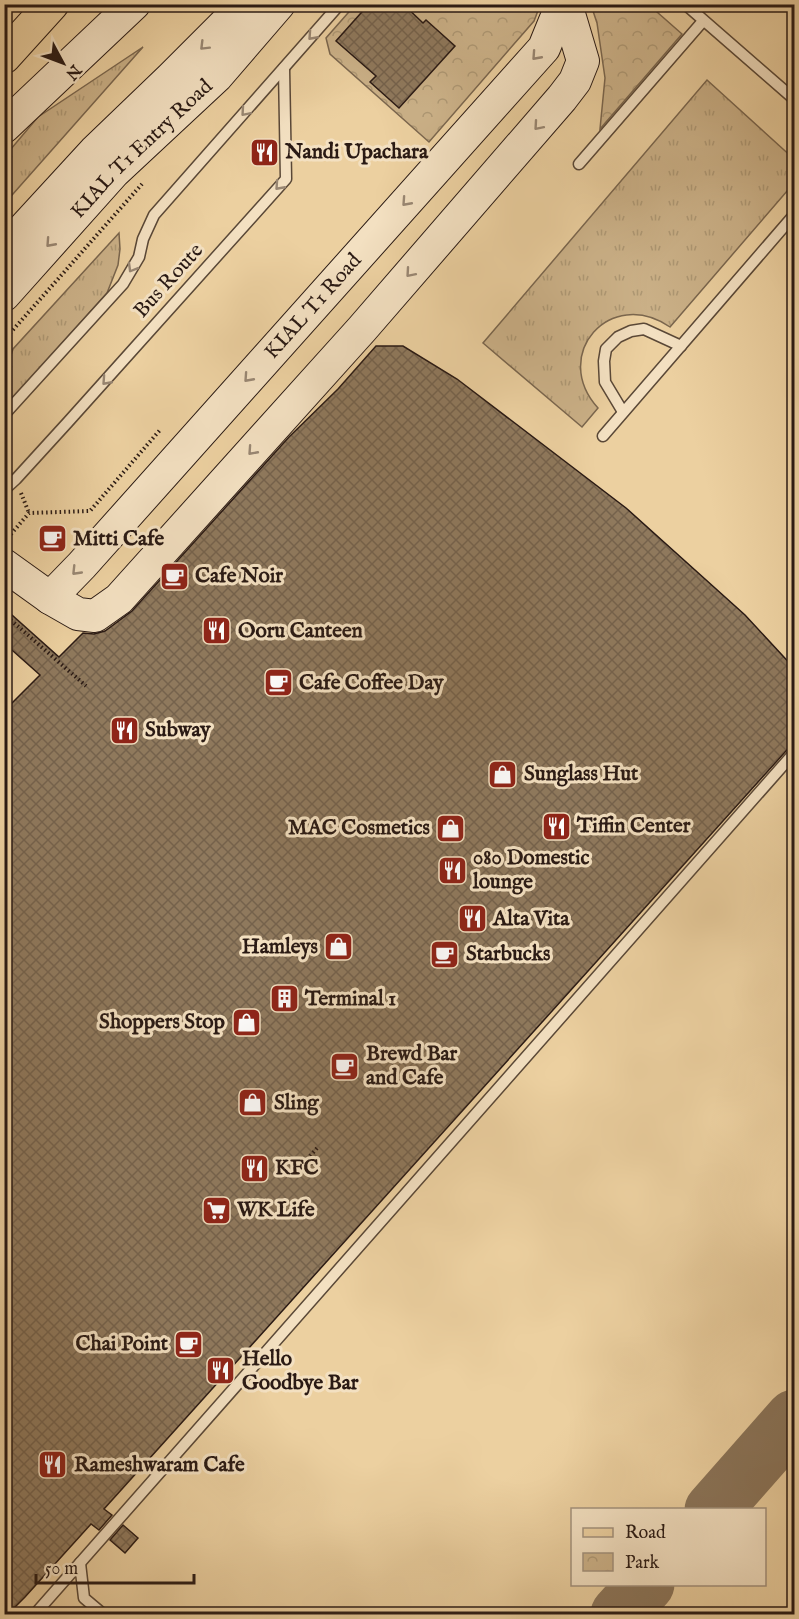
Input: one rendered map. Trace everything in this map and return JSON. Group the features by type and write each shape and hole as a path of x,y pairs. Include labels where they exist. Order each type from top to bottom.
{"main road":[{"path":"4,57 52,4"},
{"path":"4,127 134,4"},
{"name":"KIAL T1 Entry Road","path":"4,250 95,151 245,4"},
{"name":"KIAL T1 Entry Road","path":"4,295 114,172 217,76 279,4"},
{"path":"4,565 50,598 78,614 94,616 119,599 362,329 575,81 583,62 564,4"},
{"name":"KIAL T1 Road","path":"50,598 544,48 564,4"}],"lane":[{"name":"Bus Route","path":"4,415 123,284 139,257 143,239 154,215 340,4"},
{"path":"685,4 795,99"},
{"path":"579,164 703,21"},
{"name":"Bus Route","path":"4,490 286,179 284,68"},
{"path":"603,436 795,215"},
{"path":"623,412 605,382 606,349 618,338 631,331 644,329 681,346"},
{"path":"35,1614 795,753"},
{"path":"80,1563 84,1598 103,1614"}],"path":[{"path":"4,542 28,513 90,511 160,430"},
{"path":"4,614 86,686"},
{"path":"301,1167 318,1147"}],"green space":[{"path":"537,4 539,8 534,21 429,142 330,54 326,38 355,5"},
{"path":"591,5 649,5 682,34 600,129 605,78 597,23"},
{"path":"143,47 5,203 5,156 38,117"},
{"path":"707,80 794,159 794,183 670,327 648,317 627,315 608,321 594,332 584,348 581,367 585,388 598,408 582,427 483,343"},
{"path":"119,233 118,265 107,293 5,407 5,374 13,349"}],"building":[{"path":"369,4 403,4 423,23 426,20 455,46 399,108 370,82 376,76 336,41"},
{"name":"Terminal 1","path":"376,346 403,346 457,379 626,508 745,615 795,669 795,741 104,1509 112,1515 99,1530 91,1524 25,1597 8,1614 4,1614 4,711 40,675 4,643 4,608 59,657 83,633 94,634 105,631 132,611 289,437 338,389"},
{"path":"123,1525 138,1538 125,1553 110,1540"}],"taxiway":[{"path":"715,1508 794,1418"},
{"path":"619,1614 644,1586"}],"place":[{"name":"Nandi Upachara","path":"264,152"},
{"name":"Mitti Cafe","path":"52,539"},
{"name":"Cafe Noir","path":"174,576"},
{"name":"Ooru Canteen","path":"217,631"},
{"name":"Cafe Coffee Day","path":"278,683"},
{"name":"Subway","path":"124,730"},
{"name":"Sunglass Hut","path":"503,774"},
{"name":"Tiffin Center","path":"556,826"},
{"name":"MAC Cosmetics","path":"451,828"},
{"name":"080 Domestic lounge","path":"452,870"},
{"name":"Alta Vita","path":"472,919"},
{"name":"Hamleys","path":"339,947"},
{"name":"Starbucks","path":"445,954"},
{"name":"Terminal 1","path":"284,999"},
{"name":"Shoppers Stop","path":"246,1022"},
{"name":"Brewd Bar and Cafe","path":"345,1066"},
{"name":"Sling","path":"253,1103"},
{"name":"KFC","path":"254,1168"},
{"name":"WK Life","path":"216,1210"},
{"name":"Chai Point","path":"189,1344"},
{"name":"Hello Goodbye Bar","path":"221,1371"},
{"name":"Rameshwaram Cafe","path":"53,1465"}]}
